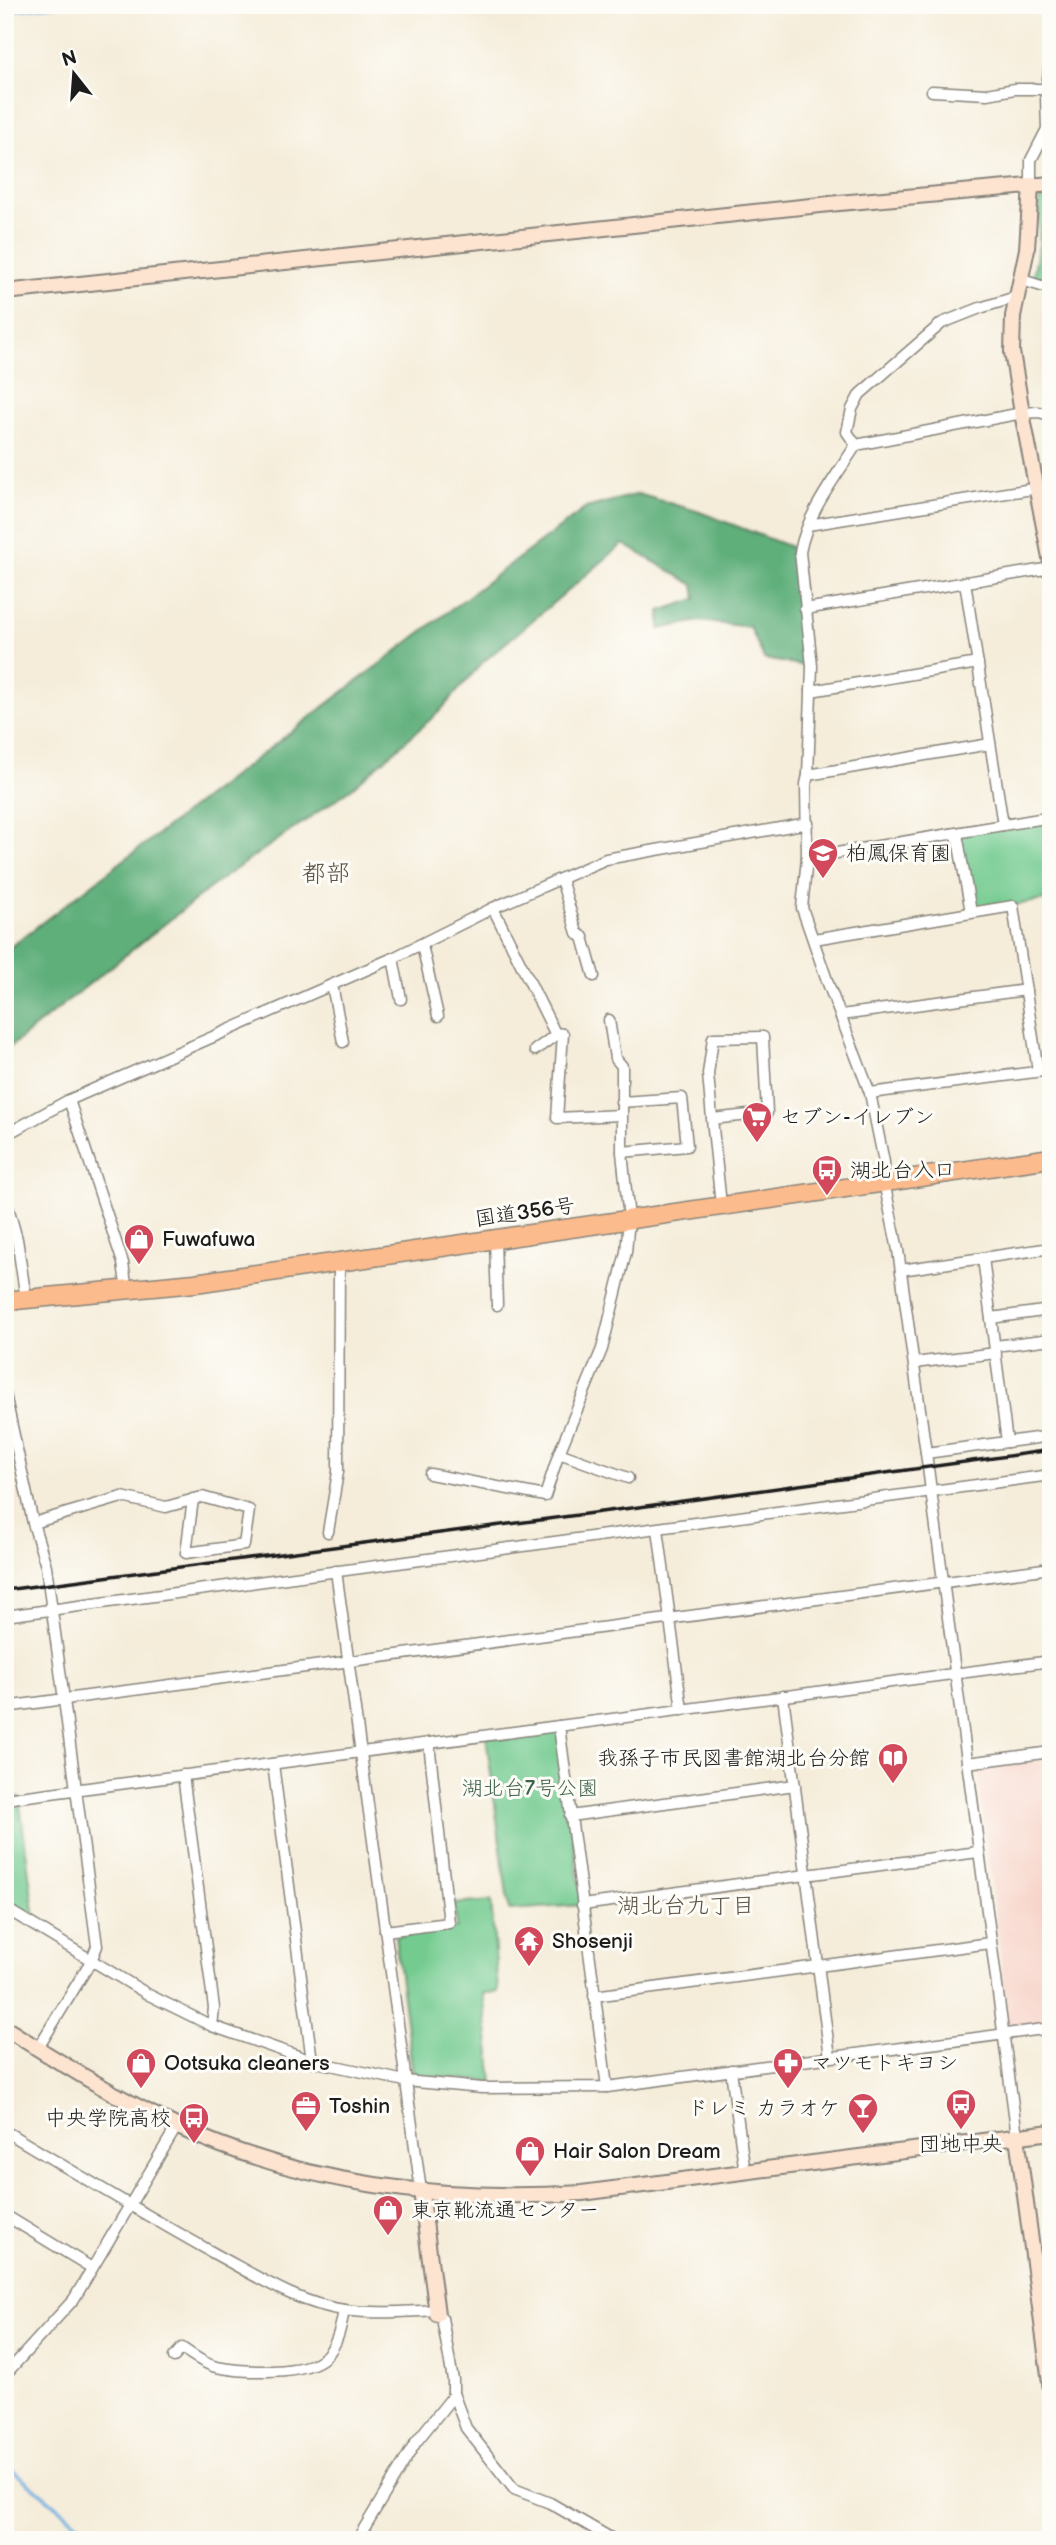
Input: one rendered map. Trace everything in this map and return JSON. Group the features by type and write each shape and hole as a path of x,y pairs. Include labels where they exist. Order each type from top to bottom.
{"highway":[{"name":"国道356号","path":"5,1301 127,1291 340,1262 1051,1158"}],"street":[{"path":"805,609 1051,565 1012,352 1013,316 1027,249 1031,160 1046,129 1051,54"},
{"path":"932,91 987,94 1015,89 1049,90"},
{"path":"5,292 839,203 1051,184"},
{"path":"1022,280 1051,289"},
{"path":"856,445 847,432 852,409 860,394 889,366 942,323 1016,297"},
{"path":"1051,415 1022,413 856,445 815,506 803,536 800,552 812,666 806,784 807,858 802,908 870,1093 884,1161 884,1182 901,1270 914,1363 1051,2390"},
{"path":"808,525 1038,488"},
{"path":"965,582 1003,825"},
{"path":"811,691 978,663"},
{"path":"808,775 990,744"},
{"path":"807,858 1051,817"},
{"path":"5,1135 69,1100 422,945 493,908 606,859 808,823"},
{"path":"957,834 971,912"},
{"path":"561,879 594,975"},
{"path":"814,939 1013,906 1038,1071"},
{"path":"493,908 555,1033"},
{"path":"422,945 438,1016"},
{"path":"393,958 401,999"},
{"path":"332,985 344,1042"},
{"path":"841,1015 1026,990"},
{"path":"430,1474 545,1496 559,1453 602,1349 626,1252 629,1219 622,1152 622,1066 615,1058 609,1020"},
{"path":"535,1049 555,1033 563,1034 557,1118 621,1115"},
{"path":"712,1119 767,1113 763,1037 713,1038 708,1074 712,1119 721,1205"},
{"path":"870,1093 1051,1070"},
{"path":"621,1102 682,1098 687,1146 622,1152"},
{"path":"69,1100 123,1263 127,1291"},
{"path":"5,1196 17,1239 26,1299"},
{"path":"495,1239 497,1305"},
{"path":"901,1270 1051,1248"},
{"path":"983,1258 1007,1442"},
{"path":"328,1532 338,1472 340,1262"},
{"path":"991,1318 1043,1311"},
{"path":"914,1363 1051,1339"},
{"path":"5,1394 33,1522 43,1549 97,1946 91,1961 38,2048"},
{"path":"926,1453 1051,1436"},
{"path":"559,1453 628,1478"},
{"path":"5,1616 1051,1475"},
{"path":"33,1522 122,1497 166,1507 193,1499 202,1497 249,1510 244,1545 186,1553 193,1499"},
{"path":"658,1529 682,1710"},
{"path":"5,1707 1051,1568"},
{"path":"336,1571 436,2312 442,2318 453,2393 466,2428 514,2488 550,2503 614,2540"},
{"path":"5,1799 1051,1661"},
{"path":"783,1696 830,2057"},
{"path":"559,1726 607,2087"},
{"path":"385,1931 449,1923 429,1743"},
{"path":"967,1763 1051,1752"},
{"path":"274,1764 312,2061"},
{"path":"183,1775 214,2008 212,2026"},
{"path":"570,1816 795,1785"},
{"path":"582,1905 978,1852"},
{"path":"5,1908 149,1995 212,2026 312,2061 405,2081 482,2088 607,2087 1051,2028"},
{"path":"594,1996 990,1943"},
{"path":"5,2028 107,2090 221,2145 272,2161 362,2183 421,2191 485,2196 555,2195 745,2173 1051,2132"},
{"path":"731,2070 745,2173"},
{"path":"5,2375 74,2299 177,2126"},
{"path":"5,2131 129,2206 259,2278 316,2304 344,2310 436,2312"},
{"path":"5,2215 92,2268"},
{"path":"174,2357 183,2348 194,2357 214,2366 292,2371 309,2366 326,2356 335,2342 344,2310"},
{"path":"357,2540 416,2442 453,2393"}],"shaded area":[{"path":"1051,1759 1051,2023 1009,2028 977,1768"}],"green space":[{"path":"1051,198 1051,282 1033,276 1039,246 1039,199"},
{"path":"638,494 697,511 791,547 798,570 806,666 764,659 750,627 699,621 660,629 660,611 696,599 694,585 623,544 483,662 440,711 351,789 220,880 5,1051 5,951 586,508"},
{"path":"1051,817 1051,899 971,912 957,834"},
{"name":"湖北台7号公園","path":"559,1726 582,1905 509,1910 486,1736"},
{"path":"19,1797 36,1927 5,1908 5,1799"},
{"path":"491,1901 498,1992 483,1993 493,2082 413,2075 395,1936 457,1928 454,1904"}],"waterway":[{"path":"5,11 55,5"},
{"path":"5,2464 98,2540"}],"railway":[{"path":"5,1590 1051,1450"}],"place":[{"name":"柏鳳保育園","path":"823,880"},
{"name":"セブン-イレブン","path":"757,1144"},
{"name":"湖北台入口","path":"827,1197"},
{"name":"Fuwafuwa","path":"139,1266"},
{"name":"我孫子市民図書館湖北台分館","path":"893,1785"},
{"name":"Shosenji","path":"529,1968"},
{"name":"Ootsuka cleaners","path":"141,2090"},
{"name":"マツモトキヨシ","path":"788,2090"},
{"name":"団地中央","path":"961,2131"},
{"name":"Toshin","path":"306,2133"},
{"name":"ドレミ カラオケ","path":"863,2135"},
{"name":"中央学院高校","path":"194,2145"},
{"name":"Hair Salon Dream","path":"530,2178"},
{"name":"東京靴流通センター","path":"388,2237"}],"district":[{"name":"都部","path":"326,873"},
{"name":"湖北台九丁目","path":"686,1905"}]}
